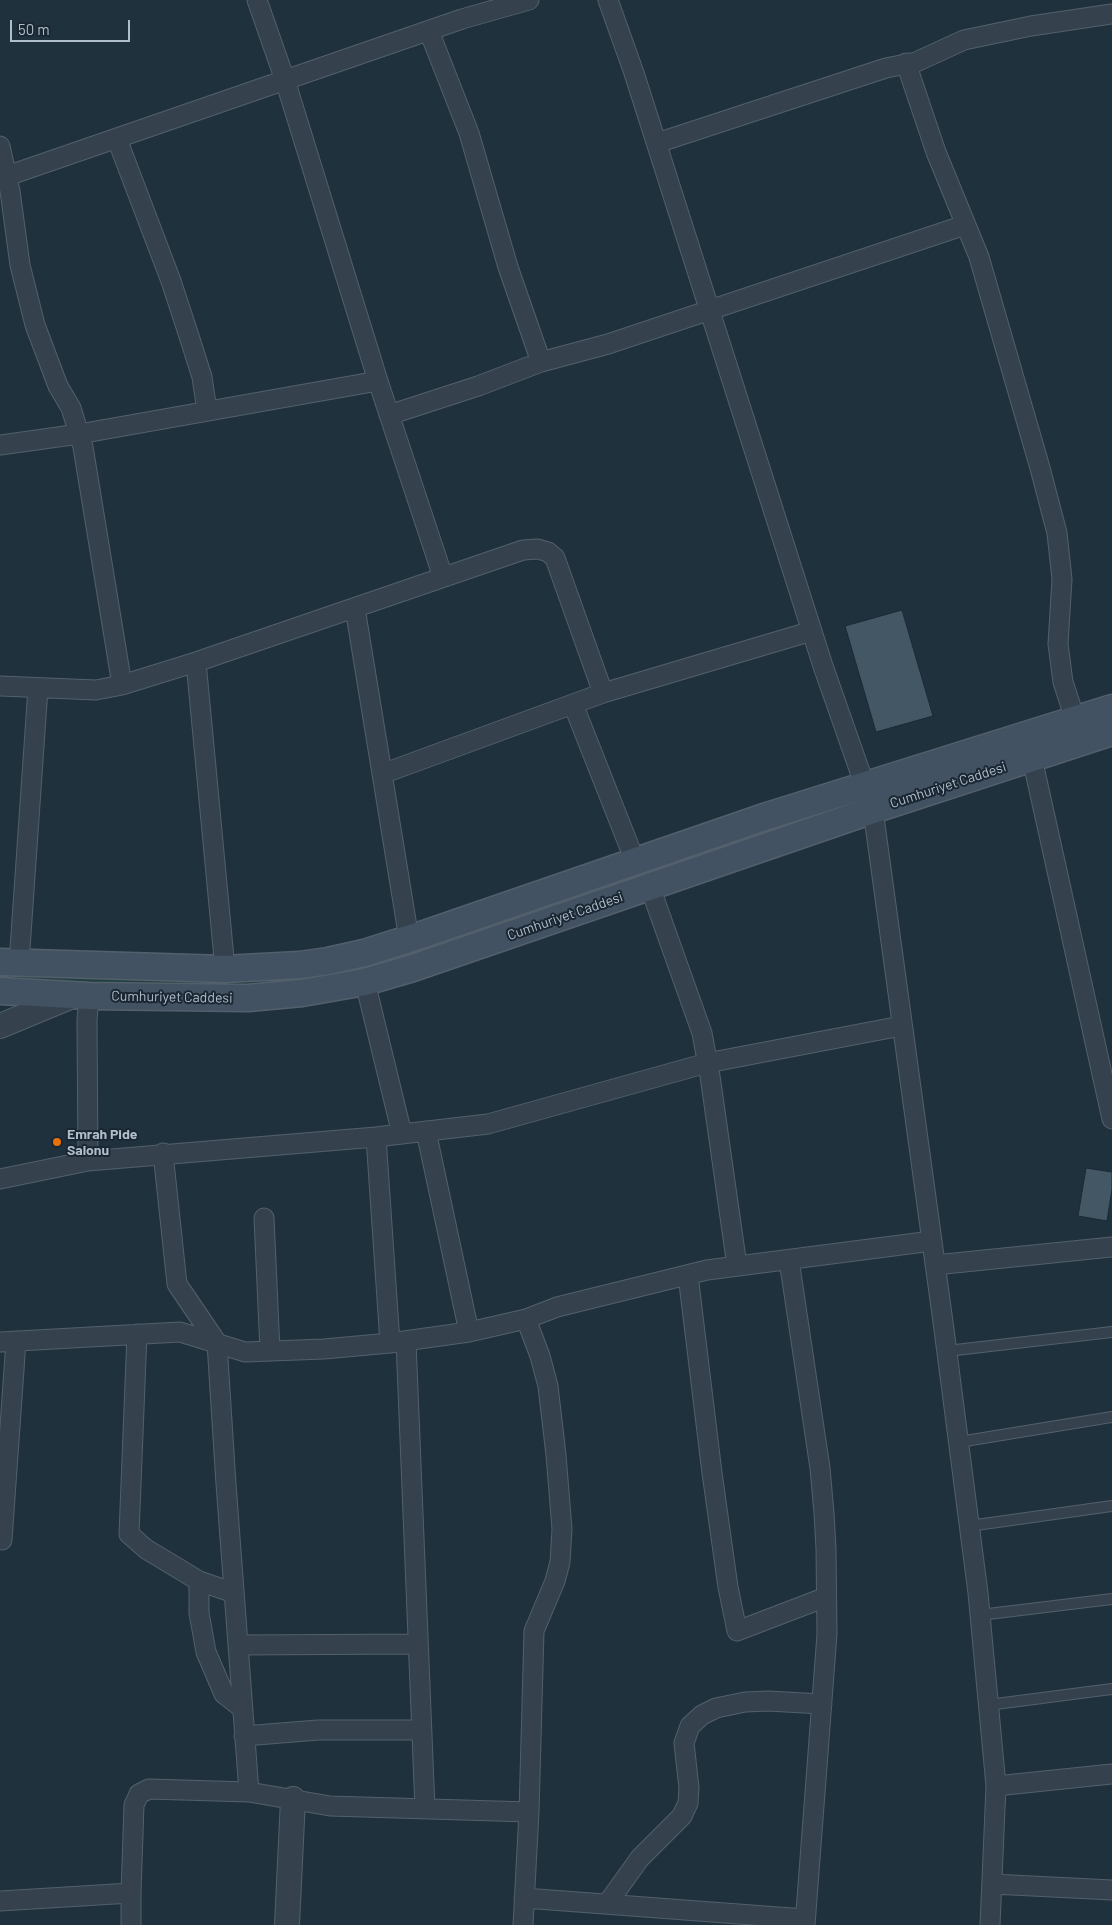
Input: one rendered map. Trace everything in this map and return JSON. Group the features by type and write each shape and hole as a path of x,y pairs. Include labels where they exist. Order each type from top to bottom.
{"main road":[{"name":"Cumhuriyet Caddesi","path":"0,991 82,996 248,998 302,993 365,982 413,968 650,887 869,798 1076,719 1112,708"},
{"name":"Cumhuriyet Caddesi","path":"9,963 225,970 300,965 328,961 409,939 767,816 869,798 1032,758 1112,732"}],"street":[{"path":"257,0 285,80 378,381 443,577"},
{"path":"7,176 462,19 529,0"},
{"path":"608,0 657,143 812,631 869,798 947,1351 980,1616 996,1786 990,1925"},
{"path":"657,143 886,68 916,62 964,40 1031,26 1112,14"},
{"path":"429,31 468,133 508,267 541,362"},
{"path":"906,64 936,152 979,257 1057,533 1062,579 1058,644 1063,682 1076,719"},
{"path":"117,139 189,336 202,377 207,411"},
{"path":"0,146 7,176 20,265 35,325 58,386 71,408 83,447 122,685"},
{"path":"389,415 478,386 541,362 608,344 965,225"},
{"path":"0,445 79,434 378,381"},
{"path":"0,686 96,690 122,685 196,662 523,550 538,549 548,552 555,558 604,693"},
{"path":"355,608 409,939"},
{"path":"382,774 604,693 812,631"},
{"path":"196,662 225,970"},
{"path":"9,963 38,688"},
{"path":"574,704 635,861"},
{"path":"1032,758 1112,1119"},
{"path":"650,887 702,1033 737,1266"},
{"path":"365,982 402,1134"},
{"path":"0,1026 82,996 87,1020 88,1161"},
{"path":"0,1179 88,1161 163,1153 376,1137 488,1124 708,1063 901,1026"},
{"path":"426,1131 469,1332"},
{"path":"376,1137 398,1342 418,1644 425,1809"},
{"path":"163,1153 177,1284 217,1343 249,1792"},
{"path":"264,1218 270,1351"},
{"path":"2,1540 8,1342 180,1332 245,1352 398,1342 469,1332 526,1319 557,1307 707,1270 932,1241"},
{"path":"935,1265 1112,1247"},
{"path":"524,1898 805,1922 827,1634 824,1513 821,1477 789,1260"},
{"path":"688,1275 728,1587 737,1631 826,1597"},
{"path":"523,1925 529,1812 534,1631 555,1582 560,1562 562,1529 548,1386 540,1356 526,1319"},
{"path":"137,1334 130,1534 146,1549 199,1581 234,1593"},
{"path":"199,1581 199,1613 206,1652 224,1694 242,1708"},
{"path":"238,1645 418,1644"},
{"path":"607,1904 640,1858 682,1816 688,1803 689,1788 684,1743 690,1726 702,1714 716,1708 745,1702 768,1701 822,1704"},
{"path":"244,1736 318,1730 421,1730"},
{"path":"996,1786 1112,1774"},
{"path":"132,1925 131,1893 134,1805 139,1794 149,1789 249,1792 330,1806 529,1812"},
{"path":"287,1925 293,1799"},
{"path":"992,1884 1112,1890"},
{"path":"0,1908 0,1901 131,1893"}],"lane":[{"path":"947,1351 1112,1332"},
{"path":"959,1442 1112,1417"},
{"path":"969,1526 1112,1506"},
{"path":"980,1616 1112,1599"},
{"path":"988,1705 1112,1689"}],"green space":[{"path":"844,805 386,967 290,986 99,984 0,977 0,971 251,980"}],"building":[{"path":"902,610 933,716 876,732 845,626"},
{"path":"1086,1168 1112,1172 1112,1189 1107,1221 1078,1216"}],"place":[{"name":"Emrah Pide Salonu","path":"57,1142"}]}
